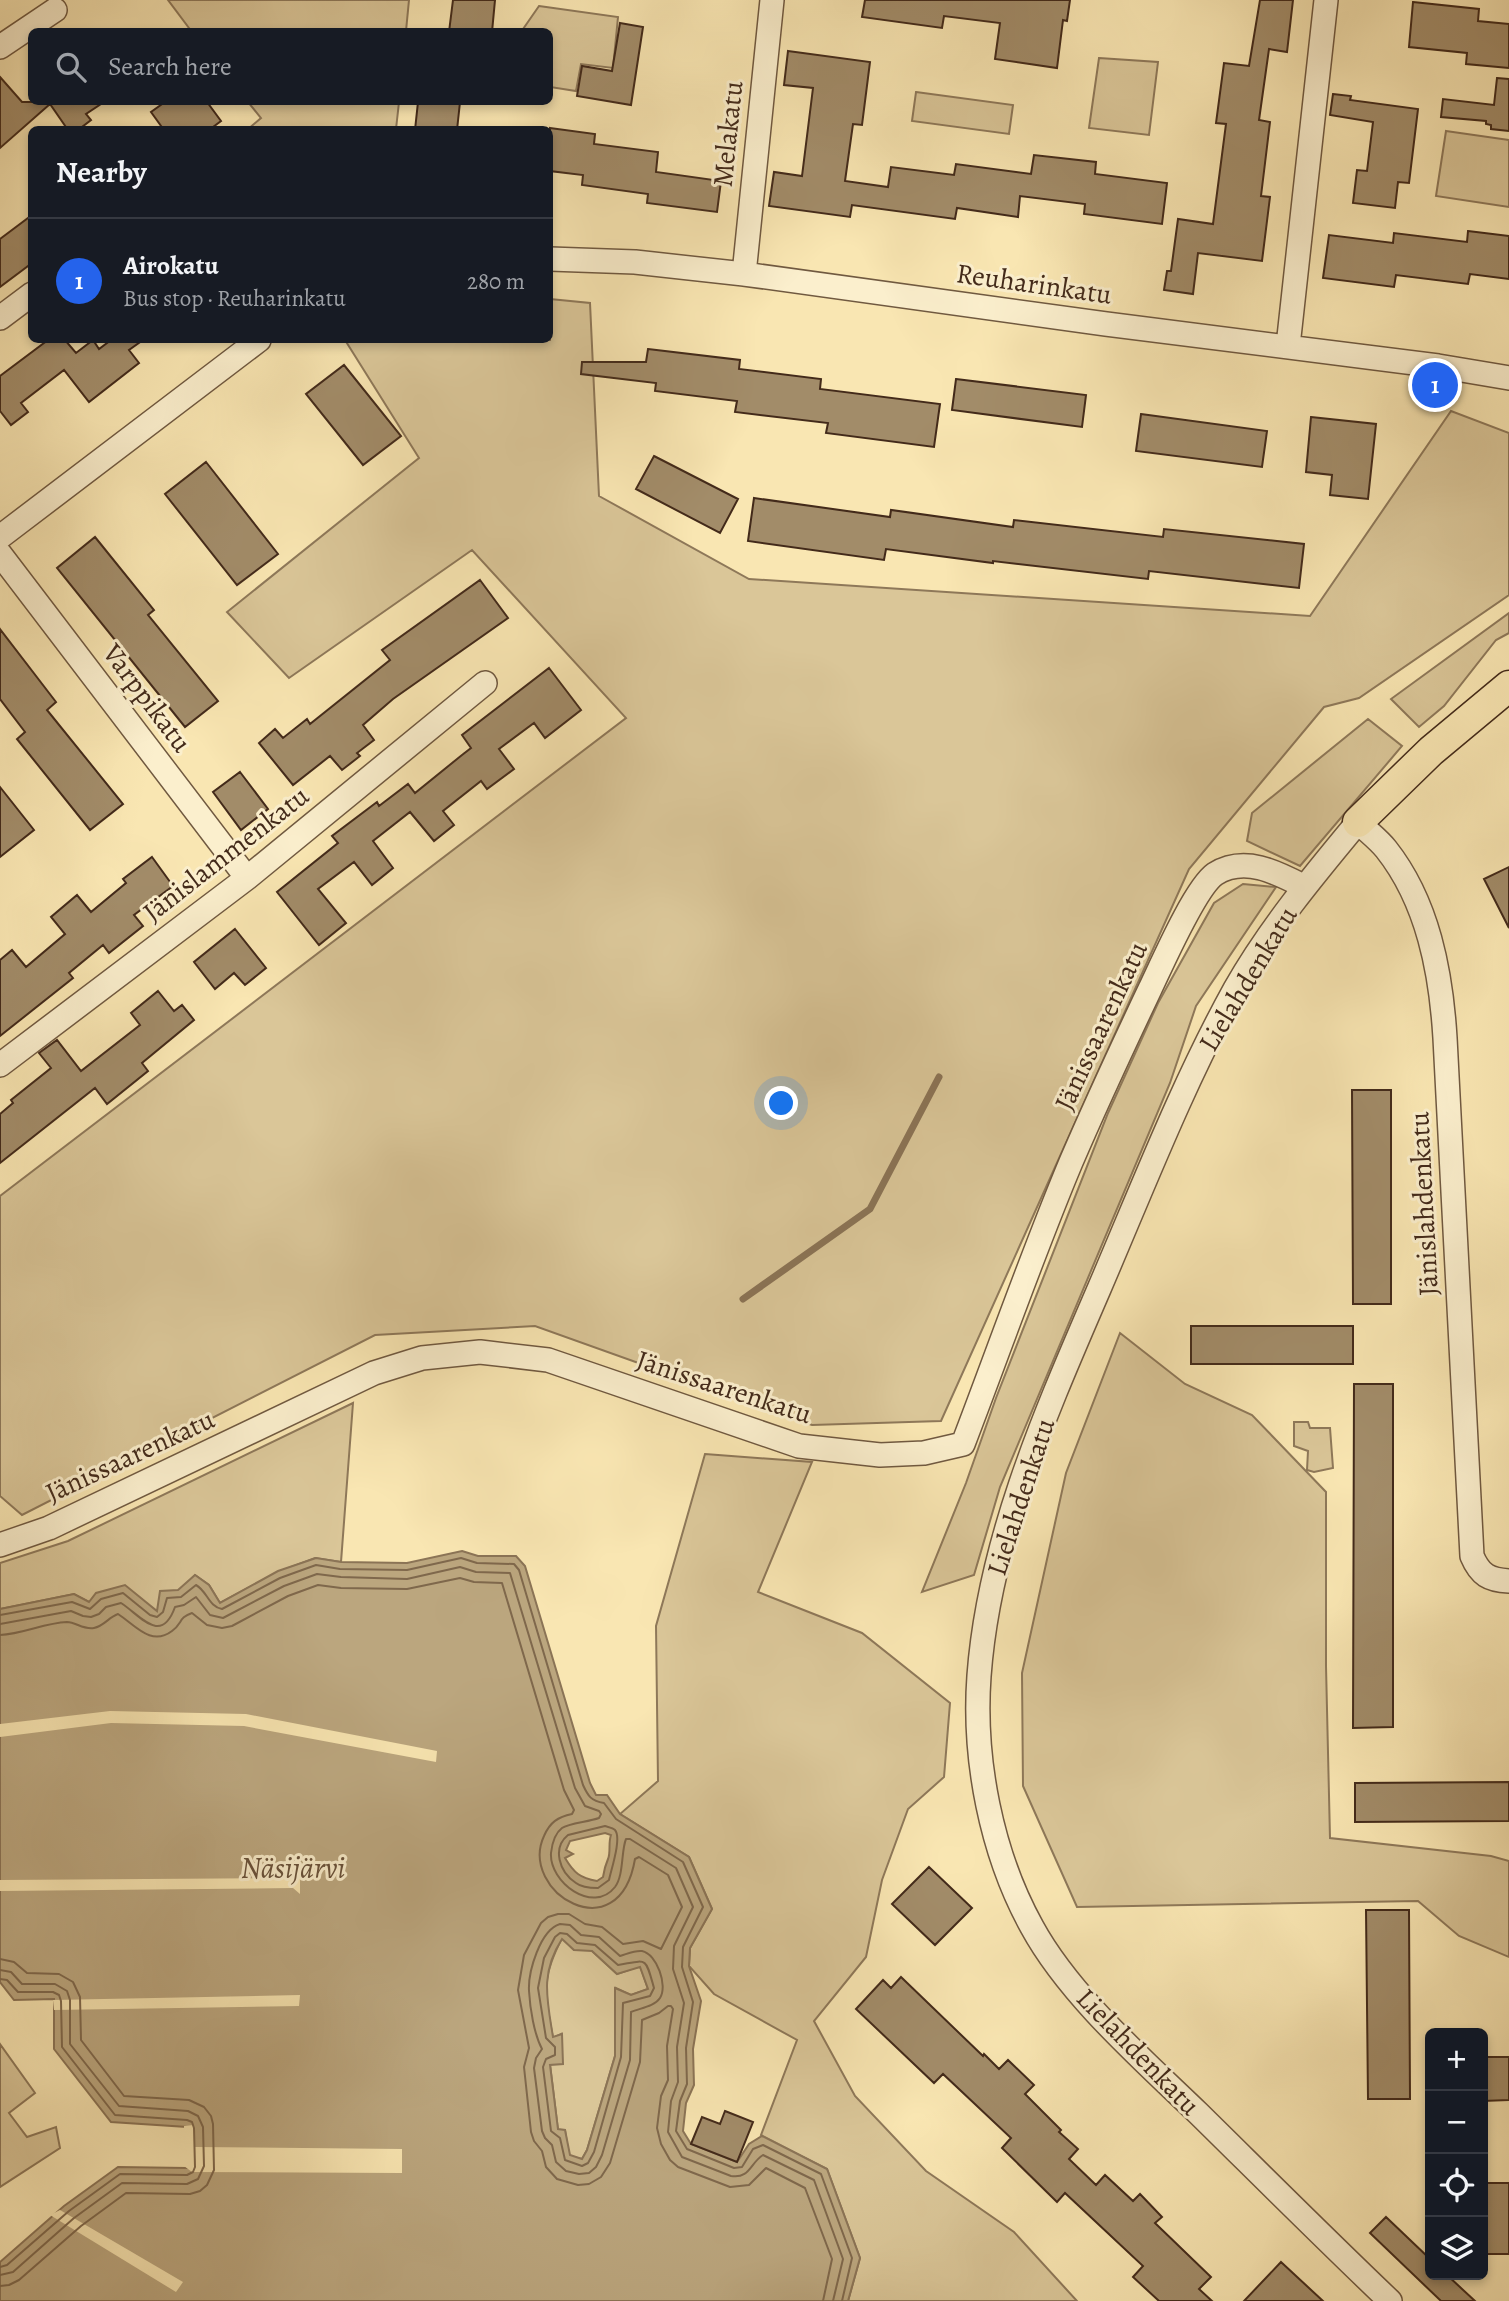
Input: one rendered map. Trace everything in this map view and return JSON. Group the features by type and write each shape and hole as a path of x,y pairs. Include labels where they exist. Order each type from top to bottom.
{"main road":[{"name":"Lielahdenkatu","path":"1358,822 1431,751 1509,686"}],"street":[{"name":"Melakatu","path":"744,274 772,0"},
{"path":"1288,346 1326,0"},
{"path":"28,28 55,10"},
{"path":"0,47 28,28"},
{"name":"Reuharinkatu","path":"553,259 635,262 744,274 1509,378"},
{"path":"0,318 28,297"},
{"path":"0,537 255,343"},
{"name":"Varppikatu","path":"0,555 247,878"},
{"name":"Jänislammenkatu","path":"0,1065 247,878 485,683"},
{"name":"Lielahdenkatu","path":"1358,822 1305,887 1236,988 1200,1057 1072,1352 1016,1496 994,1576 982,1647 978,1732 983,1778 993,1828 1007,1870 1031,1925 1058,1968 1117,2035 1390,2301"},
{"name":"Jänislahdenkatu","path":"1358,822 1384,846 1407,879 1421,912 1438,973 1444,1032 1472,1556 1477,1568 1485,1576 1509,1581"},
{"name":"Jänissaarenkatu","path":"0,1545 49,1528 374,1373 422,1358 480,1352 548,1360 799,1446 880,1455 924,1453 963,1444 1075,1153 1172,943 1203,886 1214,875 1241,866 1278,872 1305,887"}],"shaded area":[{"path":"168,0 409,0 406,28 189,28"},
{"path":"539,6 618,17 613,68 581,64 576,91 553,87 553,28 524,28"},
{"path":"1099,58 1158,62 1149,135 1089,128"},
{"path":"916,92 1013,105 1009,134 912,121"},
{"path":"250,105 399,105 396,126 252,126 261,118"},
{"path":"1446,131 1509,140 1509,207 1436,196"},
{"path":"553,299 590,303 599,496 749,579 1310,616 1451,411 1509,433 1509,595 1359,698 1324,707 1189,869 941,1421 812,1425 535,1326 375,1335 22,1515 0,1496 0,1196 626,718 472,550 289,678 227,612 419,458 347,343 553,343"},
{"path":"1509,613 1509,633 1496,640 1444,706 1419,727 1391,699"},
{"path":"1368,719 1402,746 1300,866 1247,841 1252,813"},
{"path":"1243,884 1276,887 1196,1006 1170,1083 1000,1487 974,1575 922,1592 1108,1113 1158,1003 1214,903"},
{"path":"1120,1333 1185,1384 1252,1415 1326,1492 1330,1838 1491,1856 1509,1861 1509,1957 1459,1936 1418,1901 1077,1907 1023,1786 1022,1673 1066,1473"},
{"path":"353,1403 341,1562 315,1558 278,1572 220,1603 209,1585 195,1575 157,1612 89,1602 74,1594 0,1609 0,1563 68,1541"},
{"path":"1294,1422 1308,1422 1310,1428 1330,1428 1333,1468 1314,1472 1307,1470 1308,1451 1294,1446"},
{"path":"705,1454 812,1462 758,1592 862,1633 950,1703 944,1777 908,1809 882,1880 866,1957 814,2021 855,2096 926,2171 1014,2232 1077,2301 848,2301 860,2258 827,2169 761,2135 797,2040 714,1994 689,1966 690,1948 712,1909 689,1857 620,1814 658,1781 656,1626"},
{"path":"562,1938 574,1950 591,1950 617,1974 640,1966 648,1989 631,1995 616,1988 615,2056 582,2159 569,2156 565,2130 558,2130 550,2064 561,2034 553,2038 546,1987 550,1965"},
{"path":"0,2044 35,2093 9,2113 27,2137 56,2127 60,2148 0,2187"}],"water":[{"name":"Näsijärvi","path":"462,1551 478,1556 516,1556 525,1566 590,1783 596,1795 607,1795 620,1814 689,1857 712,1909 690,1948 689,1966 701,2001 693,2049 694,2085 686,2103 683,2131 691,2144 737,2162 749,2144 762,2136 827,2169 860,2258 848,2301 0,2301 0,2262 64,2206 118,2167 187,2168 187,2127 111,2122 54,2049 54,1999 14,2000 0,1982 0,1609 74,1594 89,1602 96,1593 125,1585 157,1611 160,1591 178,1590 195,1575 209,1585 220,1603 278,1571 316,1558 341,1562 407,1563","holes":["605,1833 611,1835 603,1877 597,1881 586,1878 575,1871 565,1858 573,1854 566,1850 570,1841","562,1939 574,1950 592,1951 617,1974 640,1967 648,1989 631,1995 615,1988 615,2056 582,2159 570,2155 565,2130 558,2129 550,2065 563,2064 562,2034 553,2037 547,1986 550,1963"]}],"pier":[{"path":"110,1711 246,1714 437,1751 436,1762 244,1726 111,1723 0,1737 0,1724"},
{"path":"300,1871 300,1894 293,1888 0,1891 0,1880 292,1878"},
{"path":"300,1995 299,2006 54,2010 53,2000"},
{"path":"194,2125 195,2147 402,2149 402,2173 192,2172 184,2166 184,2126"},
{"path":"60,2210 183,2282 176,2292 50,2215"}],"building":[{"path":"453,0 495,0 492,28 450,28"},
{"path":"865,0 1070,0 1067,21 1063,20 1057,68 995,59 1000,23 944,16 942,28 862,17"},
{"path":"1260,0 1293,0 1287,52 1269,49 1259,120 1270,122 1261,196 1270,197 1262,261 1198,253 1193,294 1164,290 1167,271 1171,271 1178,219 1213,224 1226,124 1216,123 1224,63 1249,66"},
{"path":"1413,2 1479,9 1478,21 1509,24 1509,68 1466,64 1467,53 1409,47"},
{"path":"620,23 643,27 631,105 577,96 582,66 612,71"},
{"path":"788,51 870,62 862,125 853,124 845,181 888,187 891,167 954,175 956,164 1031,174 1034,155 1096,162 1095,174 1167,183 1162,224 1084,214 1085,204 1020,196 1018,217 957,208 955,219 852,205 850,217 769,206 774,172 802,176 813,88 784,85"},
{"path":"0,77 22,102 28,102 28,105 49,105 0,148"},
{"path":"1497,78 1509,79 1509,131 1491,129 1491,125 1486,124 1486,121 1441,117 1443,99 1494,105"},
{"path":"1333,94 1351,96 1350,100 1418,109 1409,183 1398,182 1395,208 1353,203 1357,170 1367,171 1373,122 1330,115"},
{"path":"51,105 100,105 86,114 91,120 83,126 65,126"},
{"path":"161,105 209,105 221,121 214,126 161,126 151,112"},
{"path":"418,105 460,105 457,126 415,126"},
{"path":"553,128 595,134 594,144 658,152 656,172 721,181 717,212 647,203 648,194 582,185 583,175 553,171"},
{"path":"28,218 28,266 0,287 0,239"},
{"path":"1468,231 1509,236 1509,279 1470,274 1468,284 1396,275 1394,287 1323,278 1329,235 1393,243 1394,233 1467,242"},
{"path":"44,343 68,343 76,353 89,343 95,343 99,349 107,343 139,343 129,350 139,363 89,402 64,370 21,403 28,412 11,425 0,411 0,376"},
{"path":"648,349 740,360 739,369 821,379 820,389 940,404 934,447 826,433 828,423 735,412 737,401 655,391 656,383 581,374 582,362 646,362"},
{"path":"344,365 401,436 363,465 306,394"},
{"path":"956,379 1086,395 1082,427 952,410"},
{"path":"1141,414 1267,431 1262,467 1136,451"},
{"path":"1311,417 1376,424 1368,499 1330,495 1332,475 1306,472"},
{"path":"654,456 738,499 720,533 636,489"},
{"path":"206,462 278,554 237,585 165,494"},
{"path":"754,498 890,517 891,510 1013,527 1014,520 1163,537 1164,529 1304,544 1299,588 1149,571 1148,579 886,549 884,560 748,541"},
{"path":"95,537 154,610 148,615 218,701 185,727 57,568"},
{"path":"480,580 508,618 393,699 363,725 374,740 357,753 360,756 342,770 330,756 293,785 259,743 275,729 283,738 307,719 310,724 390,660 382,650"},
{"path":"0,629 56,702 47,710 123,804 90,830 17,739 25,732 0,699"},
{"path":"549,668 581,710 545,738 534,723 499,749 514,769 487,789 481,781 443,811 454,825 434,841 410,812 373,841 393,868 372,885 354,862 318,889 346,923 319,945 277,892 338,843 332,836 377,802 379,806 408,784 415,793 471,748 462,735"},
{"path":"240,772 268,809 241,830 213,792"},
{"path":"0,787 34,830 0,857"},
{"path":"152,857 173,886 134,915 143,926 109,953 103,945 69,973 73,978 0,1036 0,960 12,950 26,967 65,934 51,917 77,895 91,912 126,883 123,879"},
{"path":"1509,867 1509,928 1484,879"},
{"path":"235,929 266,968 245,985 234,973 215,989 194,962"},
{"path":"158,991 174,1011 182,1005 194,1020 142,1063 148,1071 107,1104 95,1088 0,1163 0,1114 13,1103 11,1100 51,1068 39,1053 57,1040 81,1071 140,1025 131,1013"},
{"path":"1352,1090 1391,1090 1391,1304 1353,1304"},
{"path":"1191,1326 1353,1326 1353,1364 1191,1364"},
{"path":"1354,1384 1393,1384 1393,1727 1353,1728"},
{"path":"1509,1782 1509,1821 1355,1822 1355,1783"},
{"path":"929,1867 972,1908 935,1945 892,1904"},
{"path":"1366,1910 1409,1910 1410,2099 1368,2099"},
{"path":"901,1977 999,2069 1008,2060 1034,2085 1025,2094 1078,2149 1069,2159 1096,2185 1105,2175 1133,2201 1140,2194 1162,2217 1155,2223 1211,2277 1199,2289 1212,2301 1159,2301 1133,2277 1143,2266 1065,2193 1057,2202 1002,2148 1011,2138 943,2074 934,2083 856,2009 883,1980 891,1988"},
{"path":"1488,2057 1509,2057 1509,2100 1488,2101"},
{"path":"725,2111 753,2122 737,2162 691,2144 702,2117 720,2124"},
{"path":"1488,2183 1509,2183 1509,2254 1488,2254"},
{"path":"1386,2217 1425,2254 1425,2280 1452,2280 1475,2301 1441,2301 1370,2233"},
{"path":"1281,2262 1323,2301 1244,2301"}],"waterway":[{"path":"743,1299 870,1209 939,1077"}],"place":[{"name":"Airokatu","path":"1435,385"}]}
